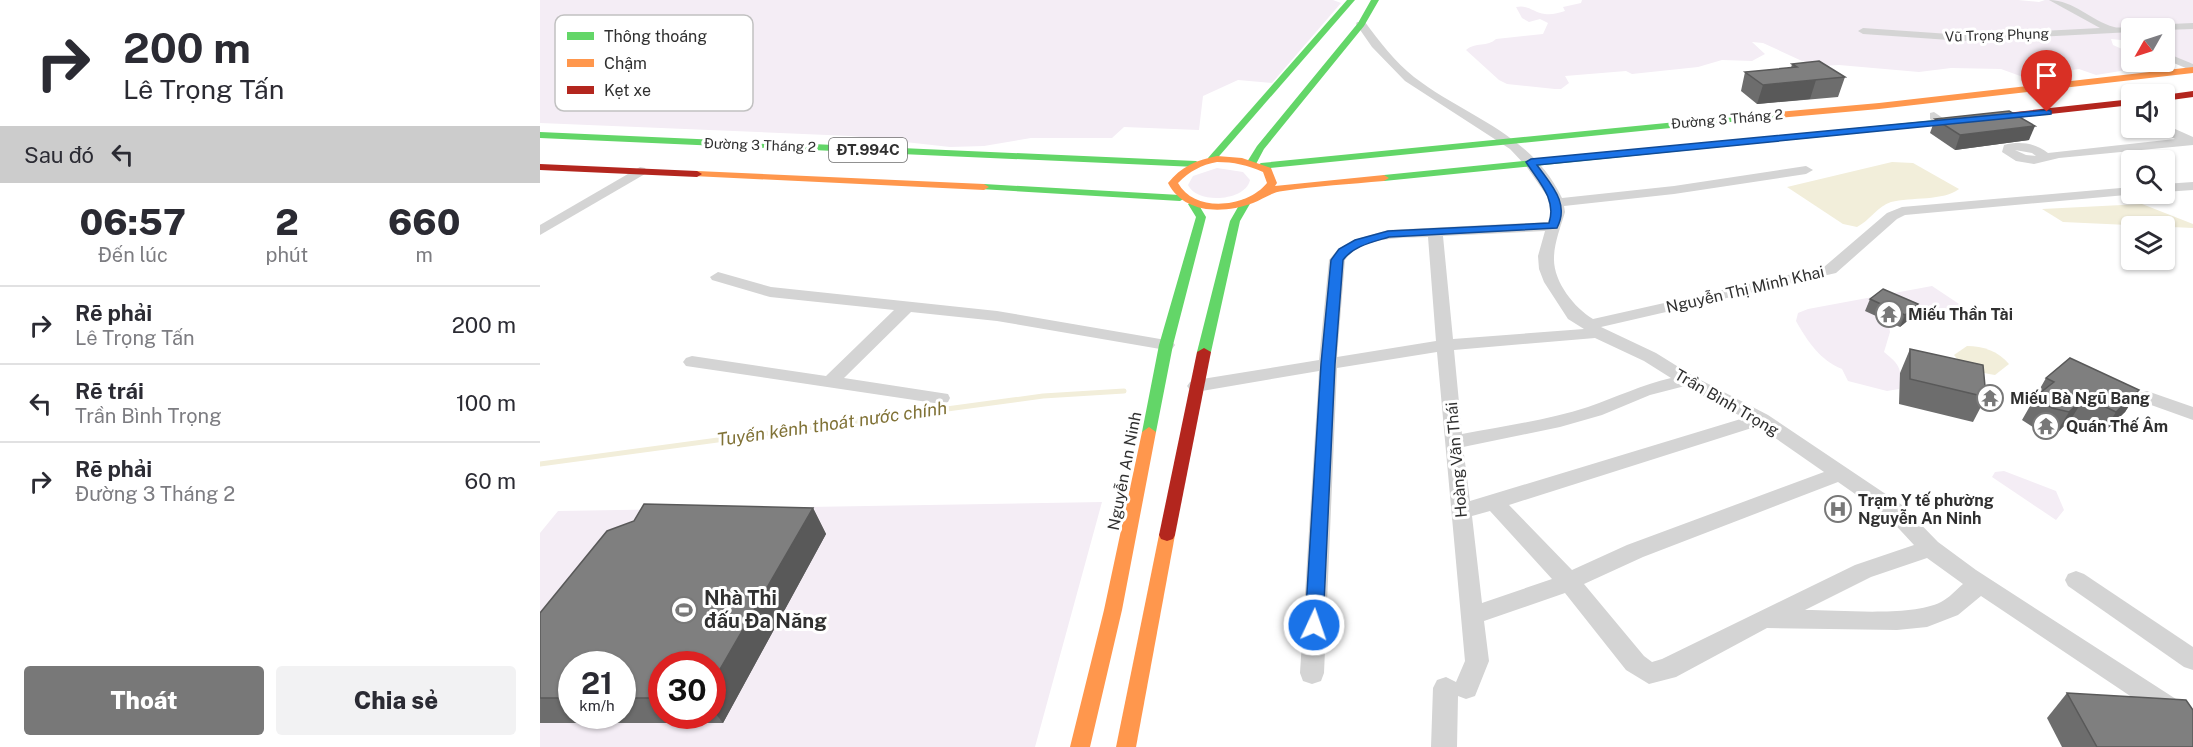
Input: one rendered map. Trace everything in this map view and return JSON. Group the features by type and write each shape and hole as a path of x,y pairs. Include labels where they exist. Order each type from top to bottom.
{"main road":[{"path":"1211,160 1344,10 1368,12"},
{"path":"1264,174 1260,148 1368,12"},
{"name":"Đường 3 Tháng 2","path":"1264,174 1519,151 1713,125 1919,104 2193,71"},
{"name":"Đường 3 Tháng 2","path":"2175,90 2193,86"},
{"path":"2175,96 2193,94"},
{"name":"Đường 3 Tháng 2","path":"1939,120 2121,101"},
{"name":"Đường 3 Tháng 2","path":"1264,174 1519,151 1939,120 2121,101"},
{"name":"Đường 3 Tháng 2","path":"540,135 1190,167"},
{"name":"Đường 3 Tháng 2","path":"540,158 1177,194"},
{"name":"Đường 3 Tháng 2","path":"729,158 1190,167"},
{"name":"ĐT.994C","path":"1177,194 1194,204 1229,206 1246,202 1264,174 1232,159 1211,160 1190,167"},
{"name":"Đường 3 Tháng 2","path":"540,167 1177,194"},
{"path":"1177,194 1173,183 1190,167"},
{"path":"1126,747 1148,610 1197,386 1235,221 1246,202"},
{"name":"Nguyễn An Ninh","path":"1080,747 1118,610 1166,345 1201,217 1194,204"}],"street":[{"path":"2054,0 2121,34"},
{"path":"1368,12 1382,51 1409,79 1519,151 1554,196 1556,203 1674,190 1806,170"},
{"path":"2175,27 2193,26"},
{"name":"Vũ Trọng Phụng","path":"1863,32 1964,38 2121,30"},
{"path":"2175,61 2193,71"},
{"path":"2175,134 2192,142"},
{"path":"2042,159 2057,154 2192,142"},
{"path":"540,231 639,171"},
{"path":"2175,187 2193,186"},
{"name":"Nguyễn Thị Minh Khai","path":"1197,386 1446,345 1594,329 1697,299 1818,274 1830,270 1886,221 1902,211 2121,192"},
{"name":"Trần Bình Trọng","path":"1556,203 1558,212 1546,256 1547,269 1552,282 1574,315 1594,329 1650,357 1687,380 1761,419 1895,511 1930,548 1980,584 2193,724"},
{"path":"1312,673 1328,364 1337,260 1343,252 1359,243 1388,234 1553,226"},
{"name":"Hoàng Văn Thái","path":"1435,231 1453,442 1477,661 1456,688 1444,747"},
{"path":"718,277 770,292 997,316 1166,345"},
{"path":"831,381 907,307"},
{"path":"692,362 941,398"},
{"path":"1453,442 1560,422 1644,391 1687,380"},
{"path":"2147,397 2193,414"},
{"path":"1461,512 1761,419"},
{"path":"1472,616 1569,582 1635,551 1842,473"},
{"path":"1494,502 1569,582 1635,663 1648,673 1667,669 1863,571 1930,548"},
{"path":"2076,580 2193,660"},
{"path":"1763,619 1897,620 1927,617 1950,608 1980,584"}],"shaded area":[{"path":"540,0 1333,0 1341,3 1272,83 1238,80 1203,96 1199,130 1124,127 1112,138 1031,138 984,146 950,147 851,136 540,123"},
{"path":"1582,0 2018,0 2039,2 2045,0 2193,0 2193,64 2175,60 2175,18 2121,18 2121,40 2111,39 2113,45 2121,49 2121,71 2096,75 2079,69 2039,74 2048,80 2034,81 2001,69 1951,68 1919,72 1839,65 1821,66 1802,61 1763,43 1752,42 1765,54 1752,61 1722,60 1698,67 1632,74 1626,71 1565,76 1569,83 1561,89 1555,89 1507,84 1499,80 1466,50 1496,39 1543,34 1548,23 1540,19 1529,22 1522,18 1516,7 1553,14 1565,11 1563,7 1581,3"},
{"path":"1892,162 1913,163 1959,189 1953,193 1936,197 1891,202 1857,227 1843,224 1787,187"},
{"path":"1217,168 1243,172 1250,180 1247,187 1231,196 1211,198 1201,196 1188,185 1193,176"},
{"path":"2142,204 2173,216 2121,216 2121,225 2063,222 2042,209"},
{"path":"2175,217 2193,224 2193,228 2175,227"},
{"path":"1932,286 1965,308 1935,316 1888,321 1890,332 1884,352 1899,367 1899,389 1887,391 1848,381 1842,369 1827,361 1815,350 1796,321 1798,313 1808,309"},
{"path":"1967,346 1990,350 2009,364 1995,375 1972,369 1954,355"},
{"path":"2004,471 2056,491 2064,510 2056,520 1992,477 1995,472"},
{"path":"1102,502 1035,747 540,747 540,533 558,511"}],"building":[{"path":"1819,61 1845,77 1763,85 1745,72 1797,67 1792,64"},
{"path":"2009,111 2035,126 1960,135 1935,119"},
{"path":"1883,289 1918,304 1905,315 1870,299"},
{"path":"1910,349 1983,365 1986,397 1910,379"},
{"path":"2070,358 2139,390 2116,412 2085,397 2069,412 2052,408 2035,397 2054,382 2046,378"},
{"name":"Nhà Thi đấu Đa Năng","path":"644,504 813,508 726,659 726,651 648,651 648,698 636,698 636,651 558,651 558,698 540,698 540,613 607,531 634,521"},
{"path":"2067,693 2186,700 2193,710 2193,747 2097,747"}],"waterway":[{"name":"Tuyến kênh thoát nước chính","path":"540,464 1043,396 1124,391"}],"traffic: fast":[{"path":"1211,160 1351,0"},
{"path":"1252,162 1260,148 1361,24 1375,0"},
{"path":"1261,166 1778,115"},
{"path":"1384,178 2006,116"},
{"path":"540,135 1196,164"},
{"path":"984,187 1180,198"},
{"path":"1204,352 1235,221 1246,202"},
{"path":"1149,432 1166,345 1201,217 1193,204"}],"traffic: slow":[{"path":"1778,115 1879,106 2193,70"},
{"path":"1266,191 1272,183 1267,170 1230,159 1205,161 1193,166 1173,183 1185,199 1205,206 1217,207 1239,204 1279,188 1384,178"},
{"path":"697,174 984,187"},
{"path":"1080,747 1113,610 1149,432"},
{"path":"1126,747 1167,535"}],"traffic: jam":[{"path":"2175,96 2193,94"},
{"path":"2006,116 2121,103"},
{"path":"540,167 697,174"},
{"path":"1167,535 1204,352"}],"place":[{"name":"Miếu Thần Tài","path":"1889,314"},
{"name":"Miếu Bà Ngũ Bang","path":"1990,398"},
{"name":"Quán Thế Âm","path":"2046,426"},
{"name":"Trạm Y tế phường Nguyễn An Ninh","path":"1838,509"},
{"name":"Nhà Thi đấu Đa Năng","path":"684,610"}],"route":[{"path":"1314,625 1328,364 1337,260 1343,252 1359,243 1388,234 1553,226 1558,212 1554,196 1531,162 2047,112"}]}
